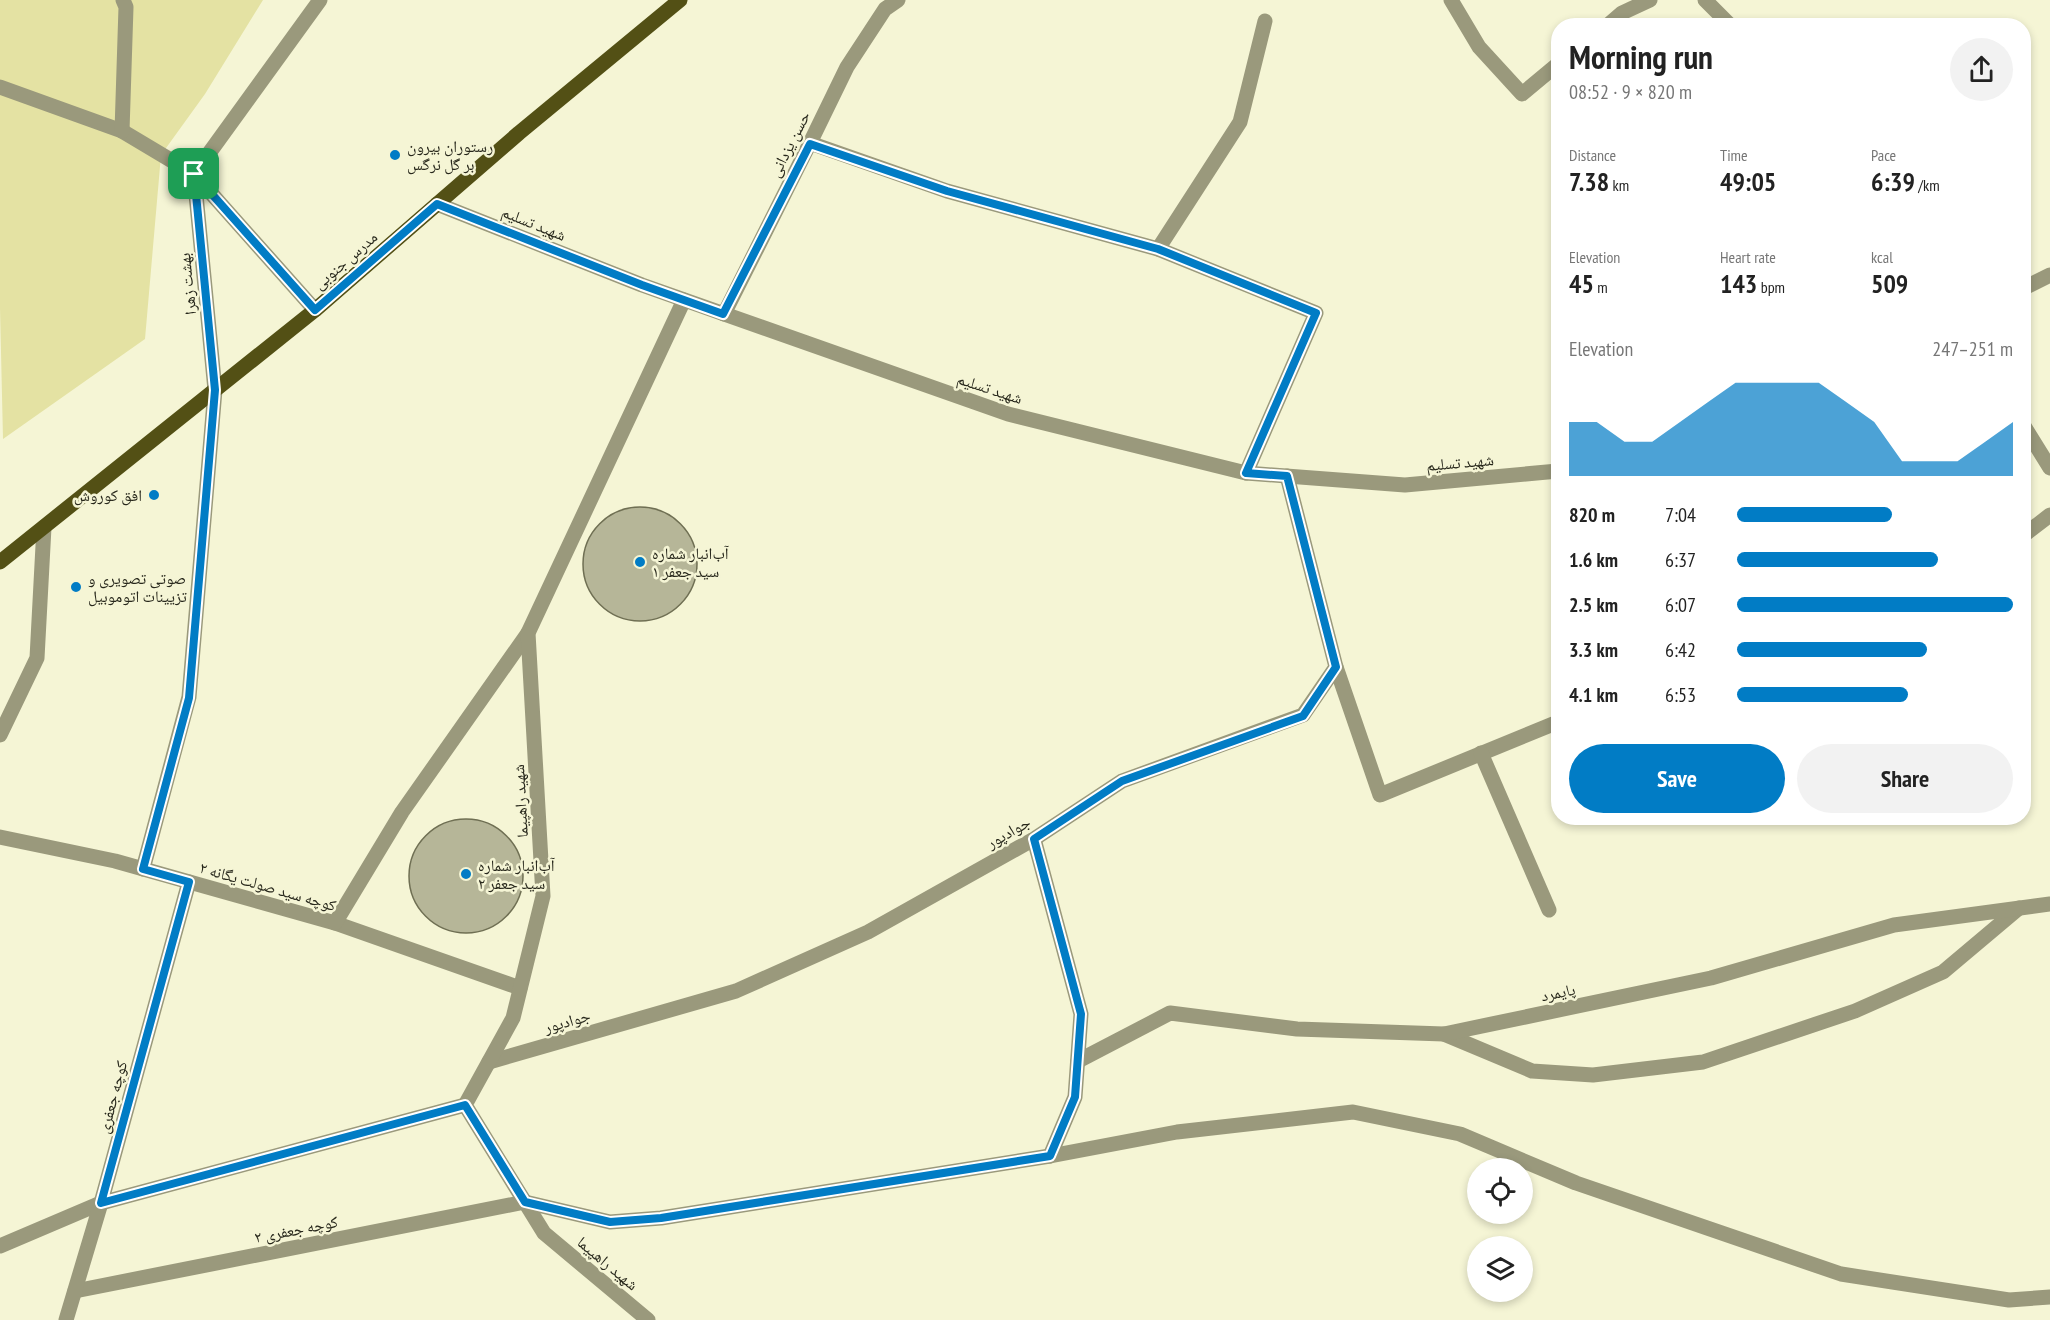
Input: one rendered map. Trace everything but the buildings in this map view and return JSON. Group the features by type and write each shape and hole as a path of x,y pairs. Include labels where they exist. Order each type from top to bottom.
{"main road":[{"name":"مدرس جنوبی","path":"0,562 315,310 519,133 680,0"}],"street":[{"path":"122,131 126,7 123,0"},
{"path":"194,174 320,0"},
{"name":"حسن یزدانی","path":"723,314 847,67 884,4 898,0"},
{"path":"1451,0 1479,48 1522,94 1551,70"},
{"path":"1616,18 1650,0"},
{"path":"1705,0 1722,18"},
{"path":"1158,249 1240,122 1265,21"},
{"path":"0,87 122,131 194,174 315,310"},
{"path":"810,144 947,191 1158,249 1316,313 1246,473"},
{"name":"بهشت زهرا","path":"143,869 189,698 215,390 194,174"},
{"name":"شهید تسلیم","path":"437,204 684,300 1008,414 1246,473 1404,485 1551,472"},
{"path":"2031,284 2050,275"},
{"name":"شهید راهپیما","path":"648,1320 544,1233 465,1105 513,1018 543,896 528,633 684,300"},
{"path":"2031,437 2050,468"},
{"path":"1287,476 1336,667 1380,795 1551,725"},
{"path":"2031,529 2050,514"},
{"path":"0,735 37,658 44,527"},
{"path":"335,923 402,812 528,633"},
{"name":"جوادپور","path":"489,1062 736,991 868,932 1034,839 1122,781 1303,716 1336,667"},
{"path":"1481,753 1549,910"},
{"name":"کوچه سید صولت یگانه ۲","path":"0,837 115,861 335,923 520,988"},
{"path":"1034,839 1081,1014 1075,1097 1050,1156"},
{"name":"کوچه جعفری","path":"66,1320 101,1203 189,882"},
{"name":"پایمرد","path":"1078,1061 1170,1013 1297,1029 1444,1034 1711,978 1894,925 2050,904"},
{"path":"1444,1034 1532,1071 1593,1075 1703,1062 1855,1011 1943,972 2019,908"},
{"path":"0,1246 101,1203 465,1105"},
{"path":"525,1202 610,1222 661,1218 1050,1156 1177,1132 1353,1112 1460,1134 1576,1183 1841,1274 2009,1300 2050,1297"},
{"name":"کوچه جعفری ۲","path":"75,1290 525,1202"}],"shaded area":[{"path":"0,0 263,0 205,94 161,155 145,339 3,439 0,308"}],"place":[{"name":"رستوران بیرون بر گل نرگس","path":"395,155"},
{"name":"افق کوروش","path":"154,495"},
{"name":"آب‌انبار شماره ۱ سید جعفر","path":"640,562"},
{"name":"صوتی تصویری و تزیینات اتوموبیل","path":"76,587"},
{"name":"آب‌انبار شماره ۲ سید جعفر","path":"466,874"}],"route":[{"path":"810,144 947,191 1158,249 1316,313 1246,473 1287,476 1336,667 1303,716 1122,781 1034,839 1081,1014 1075,1097 1050,1156 661,1218 610,1222 525,1202 465,1105 101,1203 189,882 143,869 189,698 215,390 194,174 315,310 437,204 642,285 723,314 810,144"}]}
